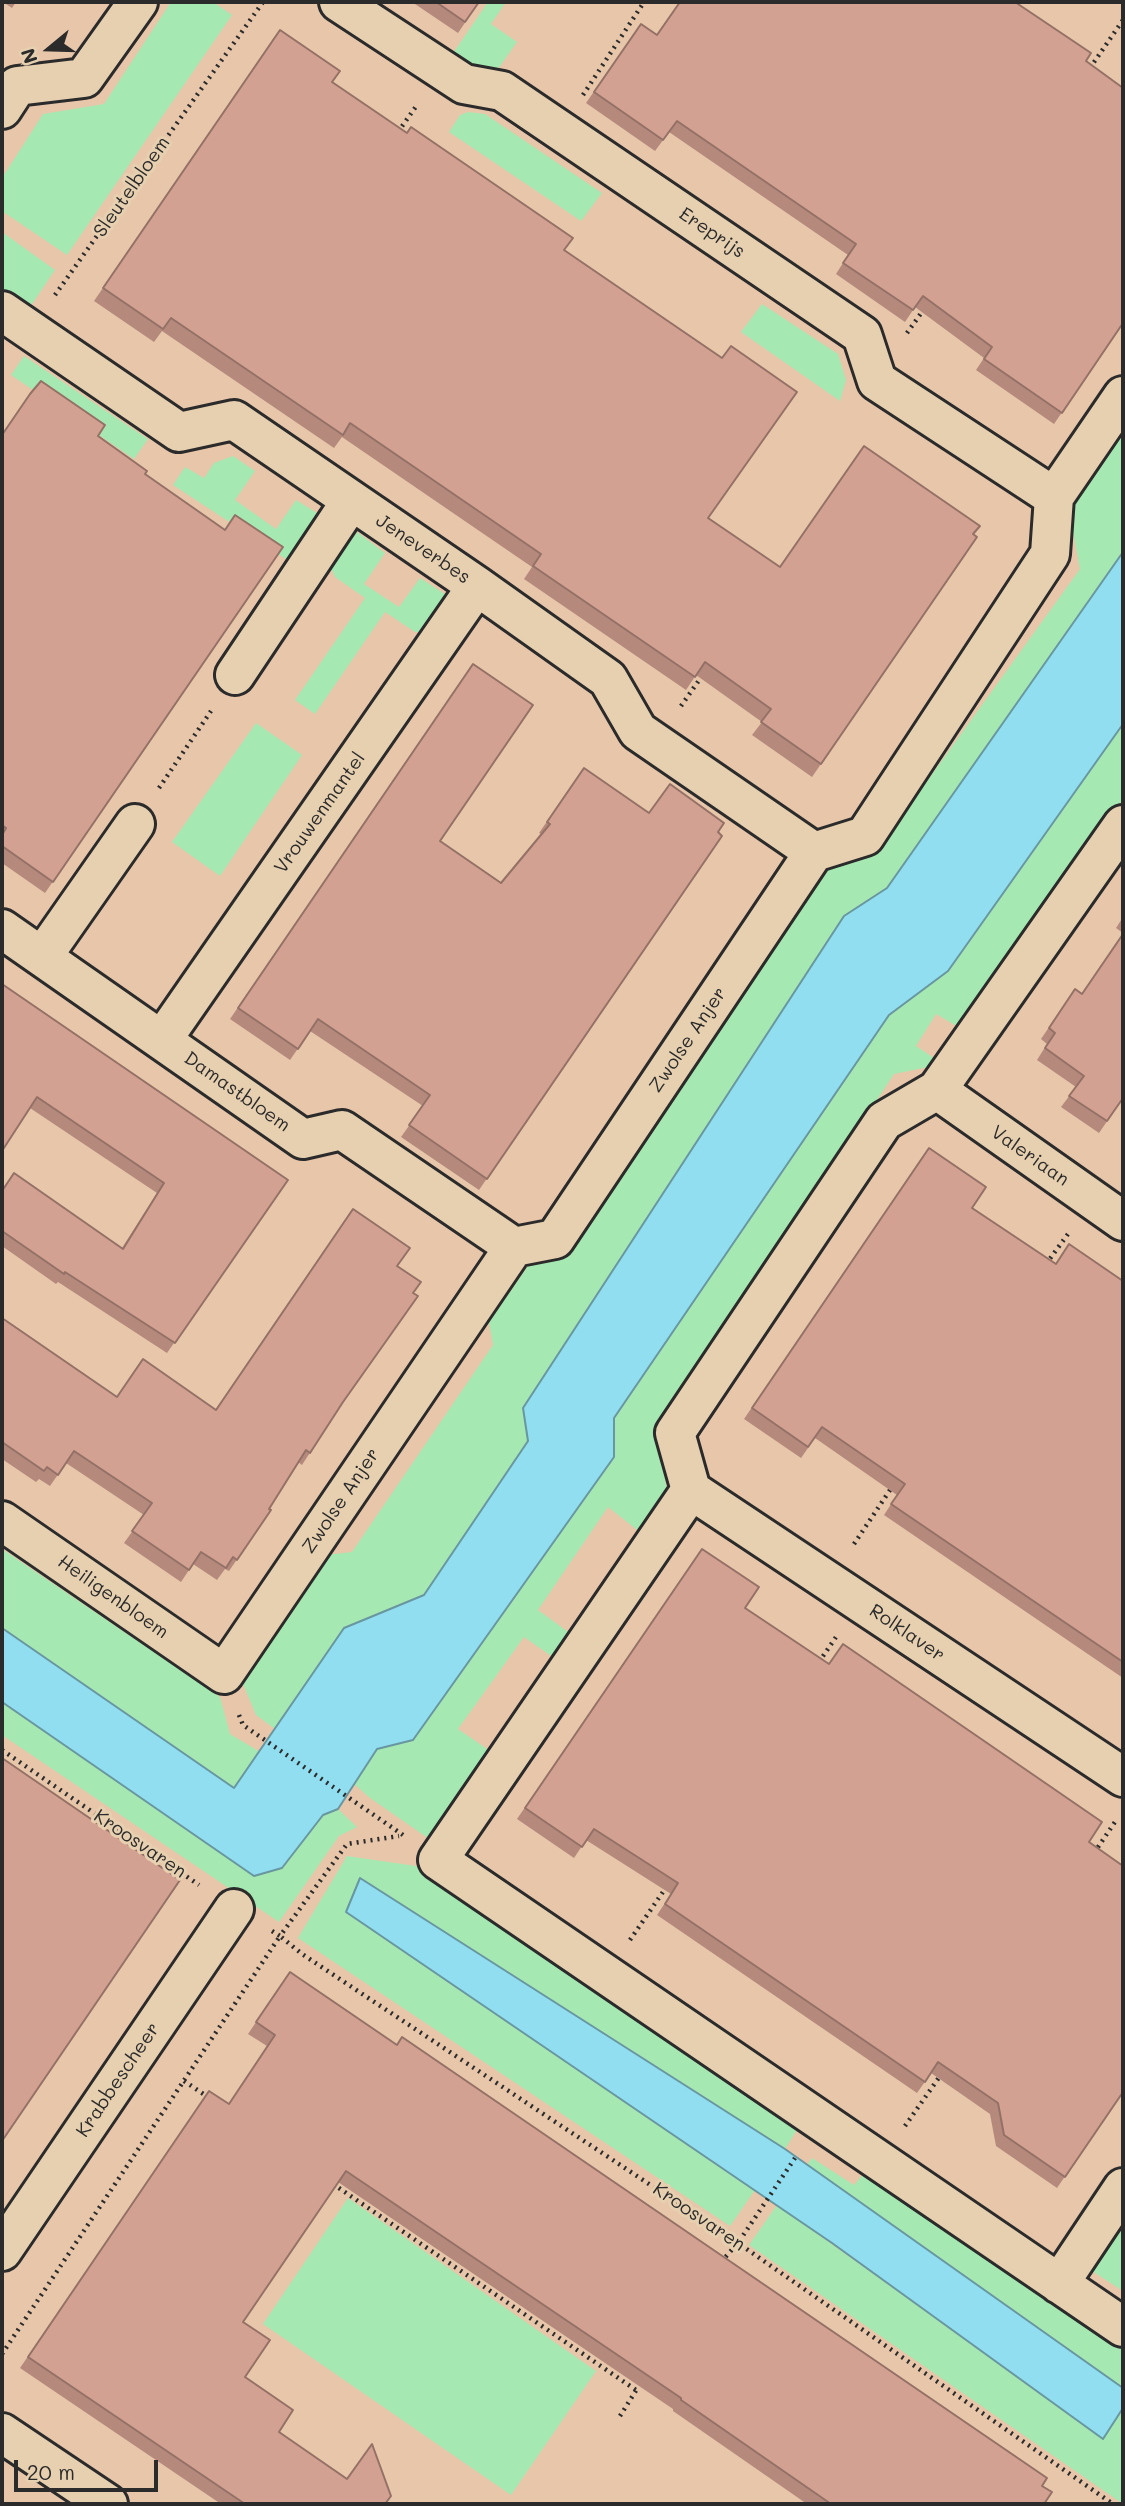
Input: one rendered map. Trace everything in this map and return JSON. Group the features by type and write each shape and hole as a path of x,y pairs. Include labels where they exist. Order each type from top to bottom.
{"street":[{"path":"7,90 84,79 138,2"},
{"name":"Ereprijs","path":"339,2 464,84 502,91 862,335 877,381"},
{"name":"Jeneverbes","path":"16,321 179,432 234,421 477,586 608,679 638,731 814,852"},
{"path":"877,381 1054,497"},
{"path":"814,852 865,836 1051,554 1054,497 1123,396"},
{"path":"235,675 351,501"},
{"name":"Vrouwenmantel","path":"162,1040 477,586"},
{"path":"42,957 135,824"},
{"path":"1123,825 937,1090 884,1121 675,1433 691,1490 438,1860 1123,2327"},
{"name":"Zwolse Anjer","path":"223,1674 514,1247 555,1239 814,852"},
{"name":"Damastbloem","path":"2,929 303,1139 342,1130 514,1247"},
{"name":"Valeriaan","path":"937,1090 1123,1221"},
{"name":"Rolklaver","path":"691,1490 1123,1777"},
{"name":"Heiligenbloem","path":"2,1521 223,1674"},
{"name":"Krabbescheer","path":"2,2251 234,1909"},
{"path":"1059,2284 1123,2188"},
{"path":"2,2432 108,2504"}],"path":[{"name":"Sleutelbloem","path":"16,321 263,2"},
{"path":"560,130 644,2"},
{"path":"1085,76 1123,20"},
{"path":"396,136 441,68"},
{"path":"877,381 932,298"},
{"path":"135,824 235,675"},
{"path":"656,744 702,675"},
{"path":"1045,1266 1092,1199"},
{"path":"829,1581 897,1479"},
{"path":"815,1668 860,1602"},
{"path":"260,1737 360,1806"},
{"name":"Kroosvaren","path":"2,1750 234,1909 280,1936 302,1954 738,2243 1113,2504"},
{"path":"1092,1855 1123,1810"},
{"path":"2,2354 280,1936 347,1843 404,1836"},
{"path":"607,1975 669,1882"},
{"path":"881,2162 944,2069"},
{"path":"184,2081 219,2104"},
{"path":"719,2264 738,2243 796,2158"},
{"path":"333,2183 636,2390"},
{"path":"620,2416 643,2379"}],"green space":[{"path":"171,2 213,2 232,15 67,255 2,211 2,178 43,114 104,104"},
{"path":"488,2 506,2 491,24 517,42 493,76 447,62"},
{"path":"468,112 485,114 602,193 581,221 449,132 460,115"},
{"path":"2,232 55,270 28,310 2,291"},
{"path":"762,304 838,354 846,380 840,401 741,332"},
{"path":"24,356 148,439 134,459 11,375"},
{"path":"1123,432 1123,552 887,888 844,916 523,1408 528,1440 424,1595 344,1628 275,1729 256,1715 241,1679 326,1555 352,1552 493,1345 489,1322 530,1263 568,1257 831,865 876,852 1080,569 1069,511"},
{"path":"233,456 255,471 235,500 276,529 296,500 325,518 298,567 173,485 185,467 204,478 214,463"},
{"path":"357,532 385,553 364,584 399,607 420,578 445,594 422,632 415,632 385,612 315,714 295,700 365,598 335,577 331,568"},
{"path":"256,723 302,755 220,876 172,842"},
{"path":"1123,724 1123,799 965,1031 936,1014 916,1046 943,1064 894,1074 657,1434 668,1496 641,1533 608,1507 538,1610 571,1634 554,1658 524,1637 458,1729 490,1751 435,1843 353,1783 359,1773 614,1457 613,1418 889,1015 948,971"},
{"path":"2,1549 220,1697 230,1734 260,1752 234,1788 2,1628"},
{"path":"2,1702 254,1875 282,1868 323,1815 338,1809 357,1827 339,1836 279,1922 2,1735"},
{"path":"347,1856 416,1866 800,2125 785,2149 360,1879 347,1912 755,2190 730,2226 298,1938"},
{"path":"812,2158 854,2185 864,2173 1123,2349 1123,2388 807,2165"},
{"path":"348,2198 596,2371 511,2495 263,2324"},
{"path":"777,2205 1103,2438 1123,2408 1123,2504 749,2245"},
{"path":"1123,2207 1123,2291 1092,2271"}],"water":[{"path":"1123,552 1123,724 948,971 889,1015 614,1418 614,1457 413,1740 377,1749 338,1809 323,1815 282,1868 254,1876 2,1702 2,1628 234,1788 344,1628 424,1595 528,1441 523,1408 844,916 887,888"},
{"path":"360,1878 785,2149 1123,2388 1123,2408 1103,2439 832,2243 346,1912"}],"building":[{"path":"436,2 479,2 465,22"},
{"path":"680,2 1015,2 1091,53 1086,61 1123,88 1123,323 1062,413 984,359 992,347 923,296 913,310 843,263 856,244 677,121 663,140 594,92 641,24 657,35"},
{"path":"280,30 340,71 332,82 407,133 411,127 573,238 564,250 722,358 731,346 797,392 708,518 780,567 864,446 980,526 973,534 977,537 821,764 761,722 771,709 705,662 695,677 533,566 541,554 350,423 343,435 171,318 163,329 103,288"},
{"path":"41,381 105,425 98,436 147,471 145,474 225,530 235,515 283,547 53,882 2,846 2,835 6,828 2,825 2,435"},
{"path":"473,664 533,705 440,841 501,883 550,824 547,822 584,768 649,813 670,784 724,823 718,832 722,836 487,1179 409,1125 430,1095 318,1019 298,1049 238,1008"},
{"path":"1123,934 1123,1098 1107,1121 1069,1096 1084,1076 1045,1048 1055,1033 1049,1028 1075,989 1082,994"},
{"path":"2,984 288,1180 175,1343 65,1272 64,1274 2,1231 2,1191 14,1173 123,1249 164,1183 37,1097 2,1151"},
{"path":"929,1148 986,1187 972,1208 1056,1264 1069,1244 1123,1281 1123,1662 891,1504 905,1484 822,1427 808,1447 752,1408"},
{"path":"353,1209 410,1248 397,1266 421,1282 413,1293 418,1296 310,1453 306,1450 269,1509 271,1510 237,1560 233,1557 226,1568 201,1552 189,1570 132,1531 152,1503 74,1451 58,1475 47,1467 44,1471 2,1442 2,1318 117,1397 143,1359 216,1410"},
{"path":"702,1549 759,1587 745,1608 829,1664 843,1644 1102,1822 1089,1842 1123,1866 1123,2092 1065,2177 1004,2135 998,2103 938,2062 925,2082 665,1904 678,1883 594,1829 582,1847 525,1808"},
{"path":"2,1758 180,1880 2,2141"},
{"path":"290,1972 397,2045 402,2037 1047,2478 1042,2486 1052,2492 1044,2504 831,2504 681,2398 346,2171 243,2322 270,2340 245,2377 293,2410 279,2432 347,2479 372,2444 391,2496 385,2504 245,2504 28,2357 209,2091 229,2104 275,2035 256,2022"}]}
